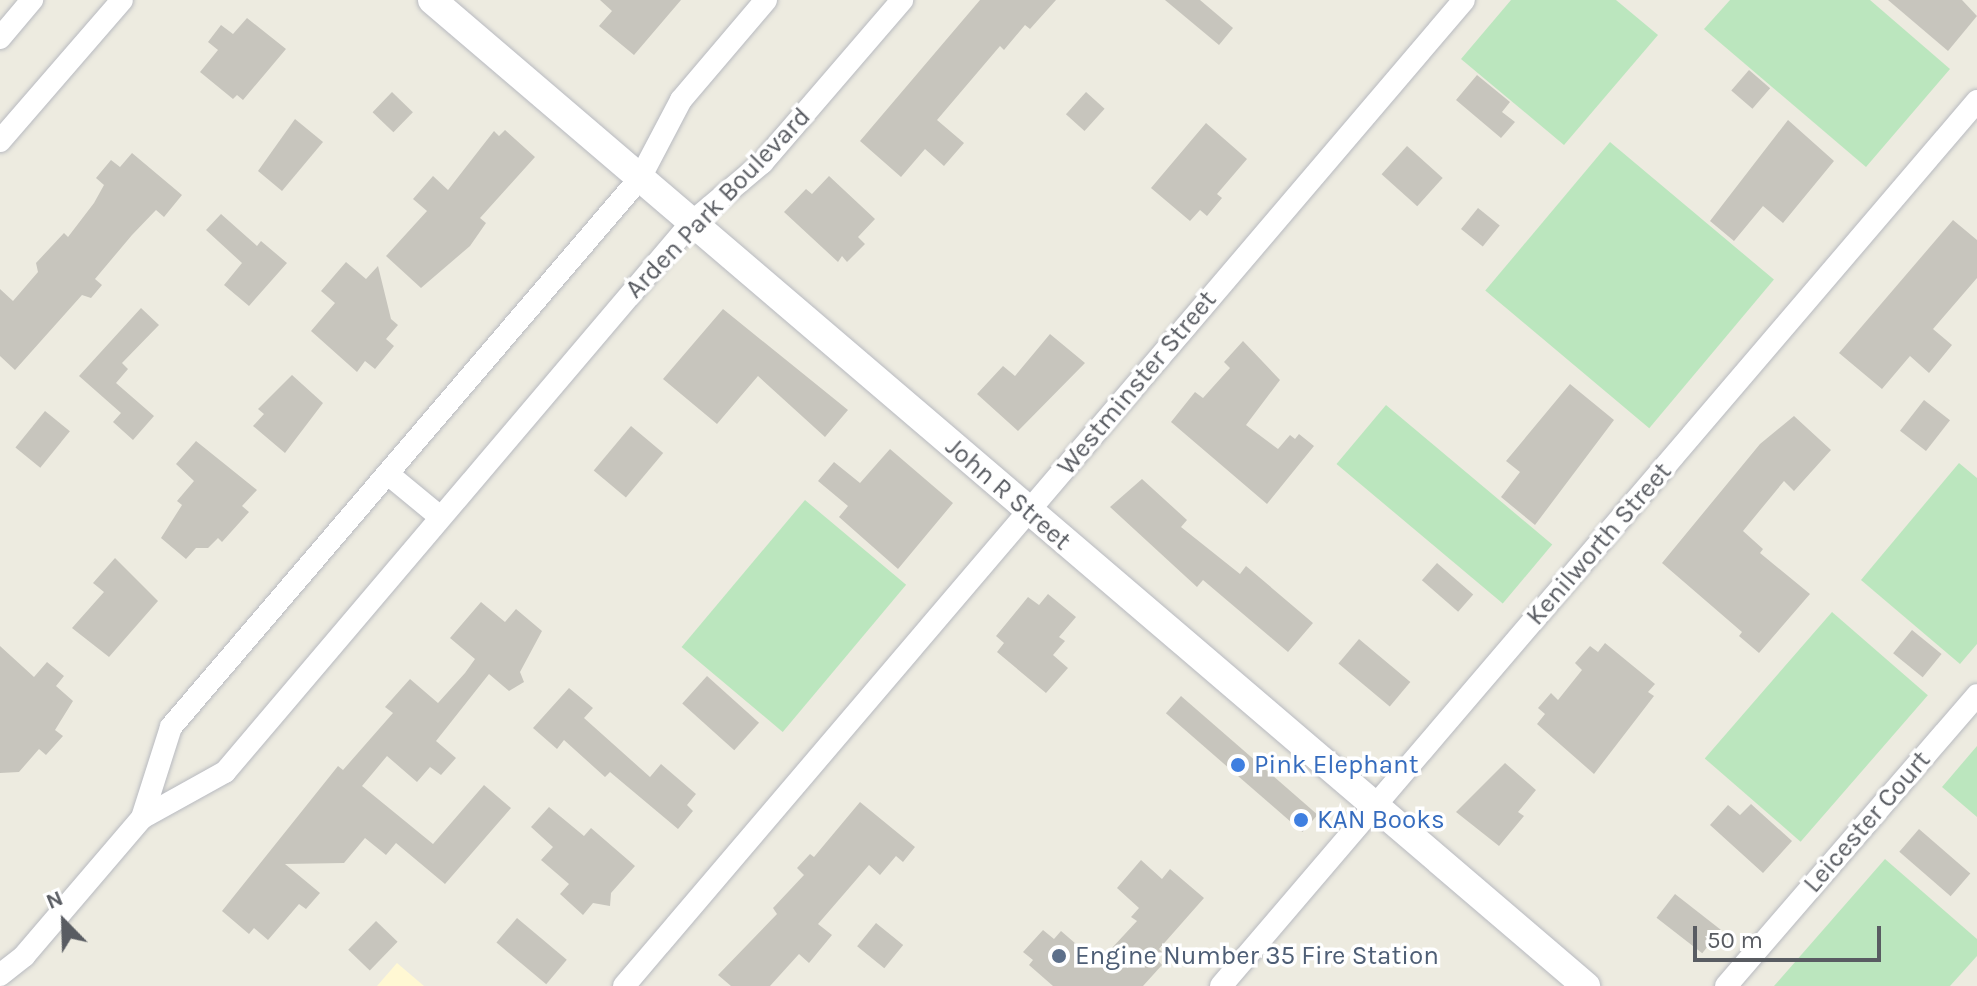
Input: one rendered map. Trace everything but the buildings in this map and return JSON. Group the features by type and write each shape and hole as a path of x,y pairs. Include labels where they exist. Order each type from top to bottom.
{"street":[{"path":"0,38 32,0"},
{"path":"0,141 122,0"},
{"name":"John R Street","path":"432,0 1586,986"},
{"name":"Arden Park Boulevard","path":"142,818 171,727 640,178 681,100 766,0"},
{"name":"Arden Park Boulevard","path":"0,975 24,956 142,818 225,772 439,516 692,222 762,163 902,0"},
{"name":"Westminster Street","path":"624,986 1464,0"},
{"name":"Kenilworth Street","path":"1221,986 1977,101"},
{"path":"388,474 439,516"},
{"name":"Leicester Court","path":"1726,986 1977,695"}],"shaded area":[{"path":"397,963 424,986 377,986"}],"green space":[{"path":"1511,0 1616,0 1658,35 1564,145 1461,59"},
{"path":"1730,0 1870,0 1950,69 1866,167 1704,29"},
{"path":"1610,142 1774,280 1649,428 1485,291"},
{"path":"1386,405 1552,544 1503,603 1337,464"},
{"path":"1959,463 1977,478 1977,644 1960,664 1861,580"},
{"path":"805,500 906,585 783,732 682,647"},
{"path":"1832,612 1928,695 1801,842 1705,758"},
{"path":"1977,746 1977,817 1942,787"},
{"path":"1885,859 1977,939 1977,956 1950,986 1774,986"}],"place":[{"name":"Pink Elephant","path":"1238,765"},
{"name":"KAN Books","path":"1301,820"},
{"name":"Engine Number 35 Fire Station","path":"1059,956"}]}
